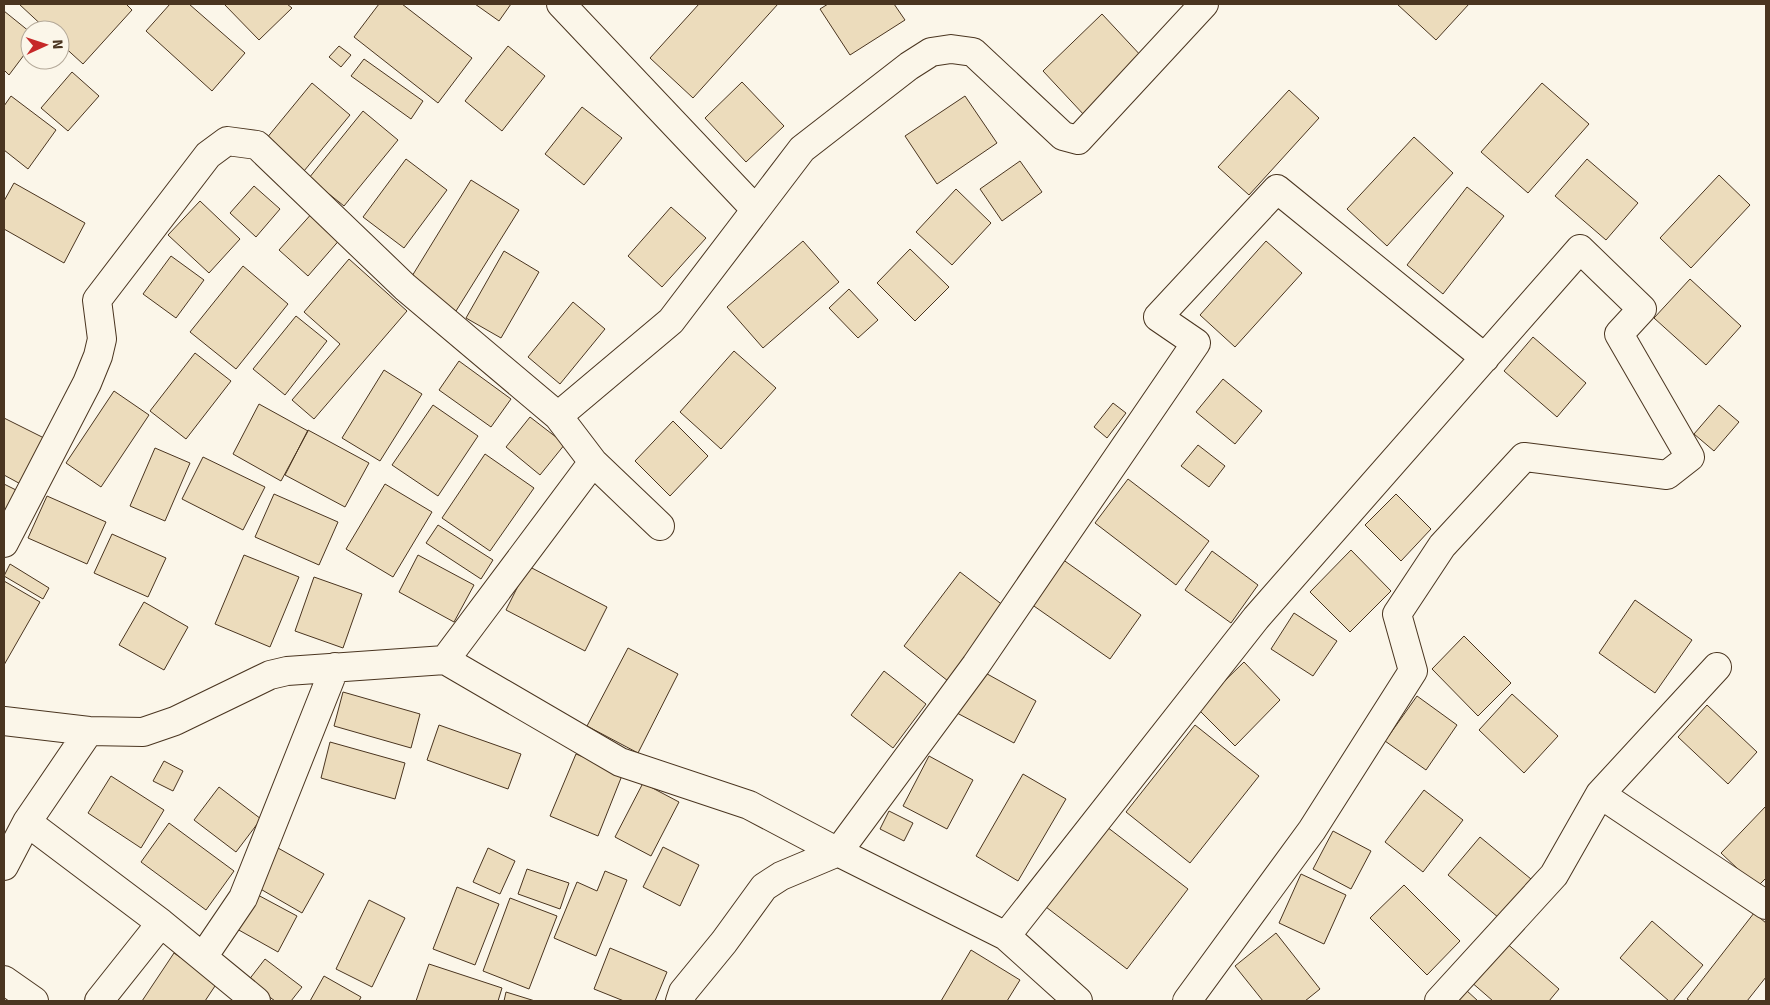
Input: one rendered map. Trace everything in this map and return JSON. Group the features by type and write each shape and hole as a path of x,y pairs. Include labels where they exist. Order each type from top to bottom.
{"street":[{"path":"561,4 755,210"},
{"path":"558,416 671,321 802,149 909,66 931,52 951,48 974,52 1063,136 1078,140 1204,4"},
{"path":"4,542 87,383 98,356 102,339 97,300 208,155 227,141 257,145 406,287 558,416 593,462 660,526"},
{"path":"680,1001 683,992 724,942 764,888 781,876 838,852 976,665 1196,343 1158,317 1277,188 1485,358"},
{"path":"1006,936 1256,618 1580,249 1642,309 1619,334 1690,457 1667,475 1524,457 1442,546 1397,614 1413,671 1312,830 1187,1001"},
{"path":"445,660 593,462"},
{"path":"4,720 89,731 143,732 175,721 270,675 287,671 445,660 620,762 749,805 1006,936 1078,1001"},
{"path":"203,957 243,898 335,667"},
{"path":"1439,1001 1554,875 1600,794 1718,667"},
{"path":"4,866 28,822 89,731"},
{"path":"1600,794 1766,905"},
{"path":"28,822 161,923 256,1001"},
{"path":"99,1001 161,923"},
{"path":"4,980 34,1001"}],"building":[{"path":"19,4 126,4 132,10 83,64 70,52 70,20 36,20"},
{"path":"170,4 189,4 245,53 212,91 146,31"},
{"path":"224,4 287,4 292,8 259,40"},
{"path":"379,4 402,4 472,58 438,103 354,37"},
{"path":"475,4 511,4 499,21"},
{"path":"699,4 778,4 693,98 650,58"},
{"path":"828,4 894,4 905,20 850,55 820,9"},
{"path":"1397,4 1469,4 1436,40"},
{"path":"4,11 20,24 20,60 9,75 4,70"},
{"path":"1102,14 1144,59 1085,116 1043,71"},
{"path":"339,46 351,55 341,67 329,57"},
{"path":"508,46 545,76 502,131 465,101"},
{"path":"364,59 423,101 411,119 351,76"},
{"path":"72,72 99,96 68,131 41,108"},
{"path":"742,82 784,126 746,162 705,118"},
{"path":"312,83 350,115 304,171 266,139"},
{"path":"1542,83 1589,124 1528,193 1481,152"},
{"path":"1289,90 1319,118 1249,195 1218,167"},
{"path":"11,96 56,130 28,169 4,150 4,106"},
{"path":"965,96 997,143 937,184 905,136"},
{"path":"582,107 622,138 584,185 545,154"},
{"path":"363,111 398,140 344,206 309,178"},
{"path":"1414,137 1453,173 1387,246 1347,209"},
{"path":"406,159 447,190 404,248 363,217"},
{"path":"1587,159 1638,203 1606,240 1555,196"},
{"path":"1020,161 1042,192 1002,221 980,189"},
{"path":"1719,175 1750,205 1691,268 1660,238"},
{"path":"471,180 519,210 456,311 409,281"},
{"path":"14,183 85,223 64,263 4,229 4,201"},
{"path":"254,186 280,209 256,237 230,213"},
{"path":"1467,187 1504,216 1443,294 1407,265"},
{"path":"956,189 991,223 952,265 916,232"},
{"path":"200,201 240,239 209,273 168,235"},
{"path":"671,207 706,238 662,287 628,256"},
{"path":"314,211 342,237 308,276 279,250"},
{"path":"803,241 839,282 763,348 727,307"},
{"path":"1266,241 1302,273 1235,347 1200,315"},
{"path":"910,249 949,287 915,321 877,283"},
{"path":"504,251 539,272 501,338 466,318"},
{"path":"171,256 204,280 176,318 143,294"},
{"path":"349,259 407,311 314,419 292,400 340,344 304,312"},
{"path":"243,266 288,304 236,369 190,332"},
{"path":"1690,279 1741,326 1706,365 1654,318"},
{"path":"849,289 878,320 858,338 829,308"},
{"path":"573,302 605,329 560,384 528,357"},
{"path":"296,316 327,341 285,395 253,369"},
{"path":"1533,337 1586,383 1557,417 1504,371"},
{"path":"734,351 776,388 721,449 680,412"},
{"path":"195,353 231,381 186,439 150,411"},
{"path":"459,361 511,399 491,427 439,390"},
{"path":"384,370 422,394 380,461 342,438"},
{"path":"1223,379 1262,411 1235,444 1196,412"},
{"path":"114,391 149,415 101,487 66,463"},
{"path":"1113,403 1126,413 1107,438 1094,427"},
{"path":"259,404 308,431 281,481 233,454"},
{"path":"433,405 478,436 438,496 392,465"},
{"path":"1719,405 1739,422 1714,451 1694,434"},
{"path":"530,417 565,444 540,475 506,447"},
{"path":"4,418 50,441 26,487 4,475"},
{"path":"673,421 708,456 670,496 635,461"},
{"path":"308,430 369,463 345,507 285,475"},
{"path":"1198,445 1225,466 1209,487 1181,466"},
{"path":"155,448 190,463 165,521 130,506"},
{"path":"485,454 534,488 490,551 442,518"},
{"path":"203,457 265,487 243,530 182,499"},
{"path":"1128,479 1209,541 1176,585 1095,523"},
{"path":"4,484 22,493 4,529"},
{"path":"385,484 432,512 393,577 346,549"},
{"path":"274,494 338,522 319,565 255,537"},
{"path":"1396,494 1431,529 1401,561 1365,525"},
{"path":"47,496 106,522 87,564 28,538"},
{"path":"438,525 493,560 481,579 426,543"},
{"path":"112,534 166,558 148,597 94,573"},
{"path":"1351,550 1391,591 1350,632 1310,592"},
{"path":"1212,551 1258,585 1231,623 1185,590"},
{"path":"244,555 299,577 270,647 215,624"},
{"path":"418,555 474,585 454,622 399,592"},
{"path":"1062,559 1141,615 1110,659 1031,604"},
{"path":"10,564 49,588 43,599 4,576"},
{"path":"528,566 607,607 585,651 506,610"},
{"path":"960,572 1004,606 948,681 904,646"},
{"path":"314,577 362,594 343,648 295,631"},
{"path":"4,581 40,602 4,665"},
{"path":"1635,600 1692,640 1655,693 1599,653"},
{"path":"144,602 188,627 164,670 119,645"},
{"path":"1294,613 1337,641 1313,676 1271,649"},
{"path":"1464,636 1511,683 1478,716 1432,669"},
{"path":"628,648 678,674 638,753 587,726"},
{"path":"1244,662 1280,700 1235,746 1197,708"},
{"path":"980,670 1036,701 1014,743 957,713"},
{"path":"884,671 926,704 893,748 851,715"},
{"path":"343,692 420,714 411,748 334,726"},
{"path":"1512,694 1558,736 1524,773 1479,730"},
{"path":"1417,696 1457,725 1426,770 1385,741"},
{"path":"1707,705 1757,752 1728,784 1678,737"},
{"path":"439,725 521,754 508,789 427,760"},
{"path":"1195,725 1259,776 1190,863 1126,812"},
{"path":"330,742 405,763 395,799 321,778"},
{"path":"576,754 623,773 598,836 550,816"},
{"path":"929,756 973,780 947,829 903,806"},
{"path":"164,761 183,771 173,791 153,781"},
{"path":"1023,774 1066,799 1018,881 976,856"},
{"path":"111,776 164,810 141,848 88,813"},
{"path":"643,783 679,802 651,856 615,837"},
{"path":"219,787 261,819 236,852 194,820"},
{"path":"1424,790 1463,820 1423,872 1385,842"},
{"path":"1766,806 1766,878 1757,887 1721,853"},
{"path":"889,811 913,823 904,841 880,829"},
{"path":"169,823 234,871 206,910 141,862"},
{"path":"1107,827 1188,889 1127,969 1046,907"},
{"path":"1333,831 1371,851 1351,889 1313,869"},
{"path":"1480,837 1531,879 1499,918 1448,875"},
{"path":"663,847 699,865 680,906 643,887"},
{"path":"278,848 324,874 302,913 257,887"},
{"path":"488,848 515,861 500,894 473,882"},
{"path":"527,869 569,883 560,909 518,894"},
{"path":"605,871 627,880 596,956 554,938 577,882 597,891"},
{"path":"1301,874 1346,895 1324,944 1279,923"},
{"path":"1404,885 1460,941 1427,975 1370,918"},
{"path":"457,887 499,904 475,965 433,949"},
{"path":"256,894 297,916 278,952 237,929"},
{"path":"510,898 557,916 529,989 483,971"},
{"path":"369,900 405,918 372,987 336,969"},
{"path":"1754,913 1766,923 1766,977 1747,1001 1690,1001 1687,999"},
{"path":"1652,921 1703,965 1673,1001 1669,1001 1620,958"},
{"path":"1276,933 1320,989 1305,1001 1263,1001 1235,966"},
{"path":"1504,941 1559,989 1549,1001 1493,1001 1470,981"},
{"path":"610,948 667,972 655,1001 624,1001 594,989"},
{"path":"971,950 1020,980 1007,1001 941,1001"},
{"path":"174,953 217,983 205,1001 142,1001"},
{"path":"265,959 302,987 291,1001 275,1001 248,981"},
{"path":"429,964 502,988 498,1001 416,1001"},
{"path":"324,976 361,997 359,1001 310,1001"},
{"path":"1466,990 1478,1001 1455,1001"},
{"path":"506,992 535,1001 504,1001"}]}
